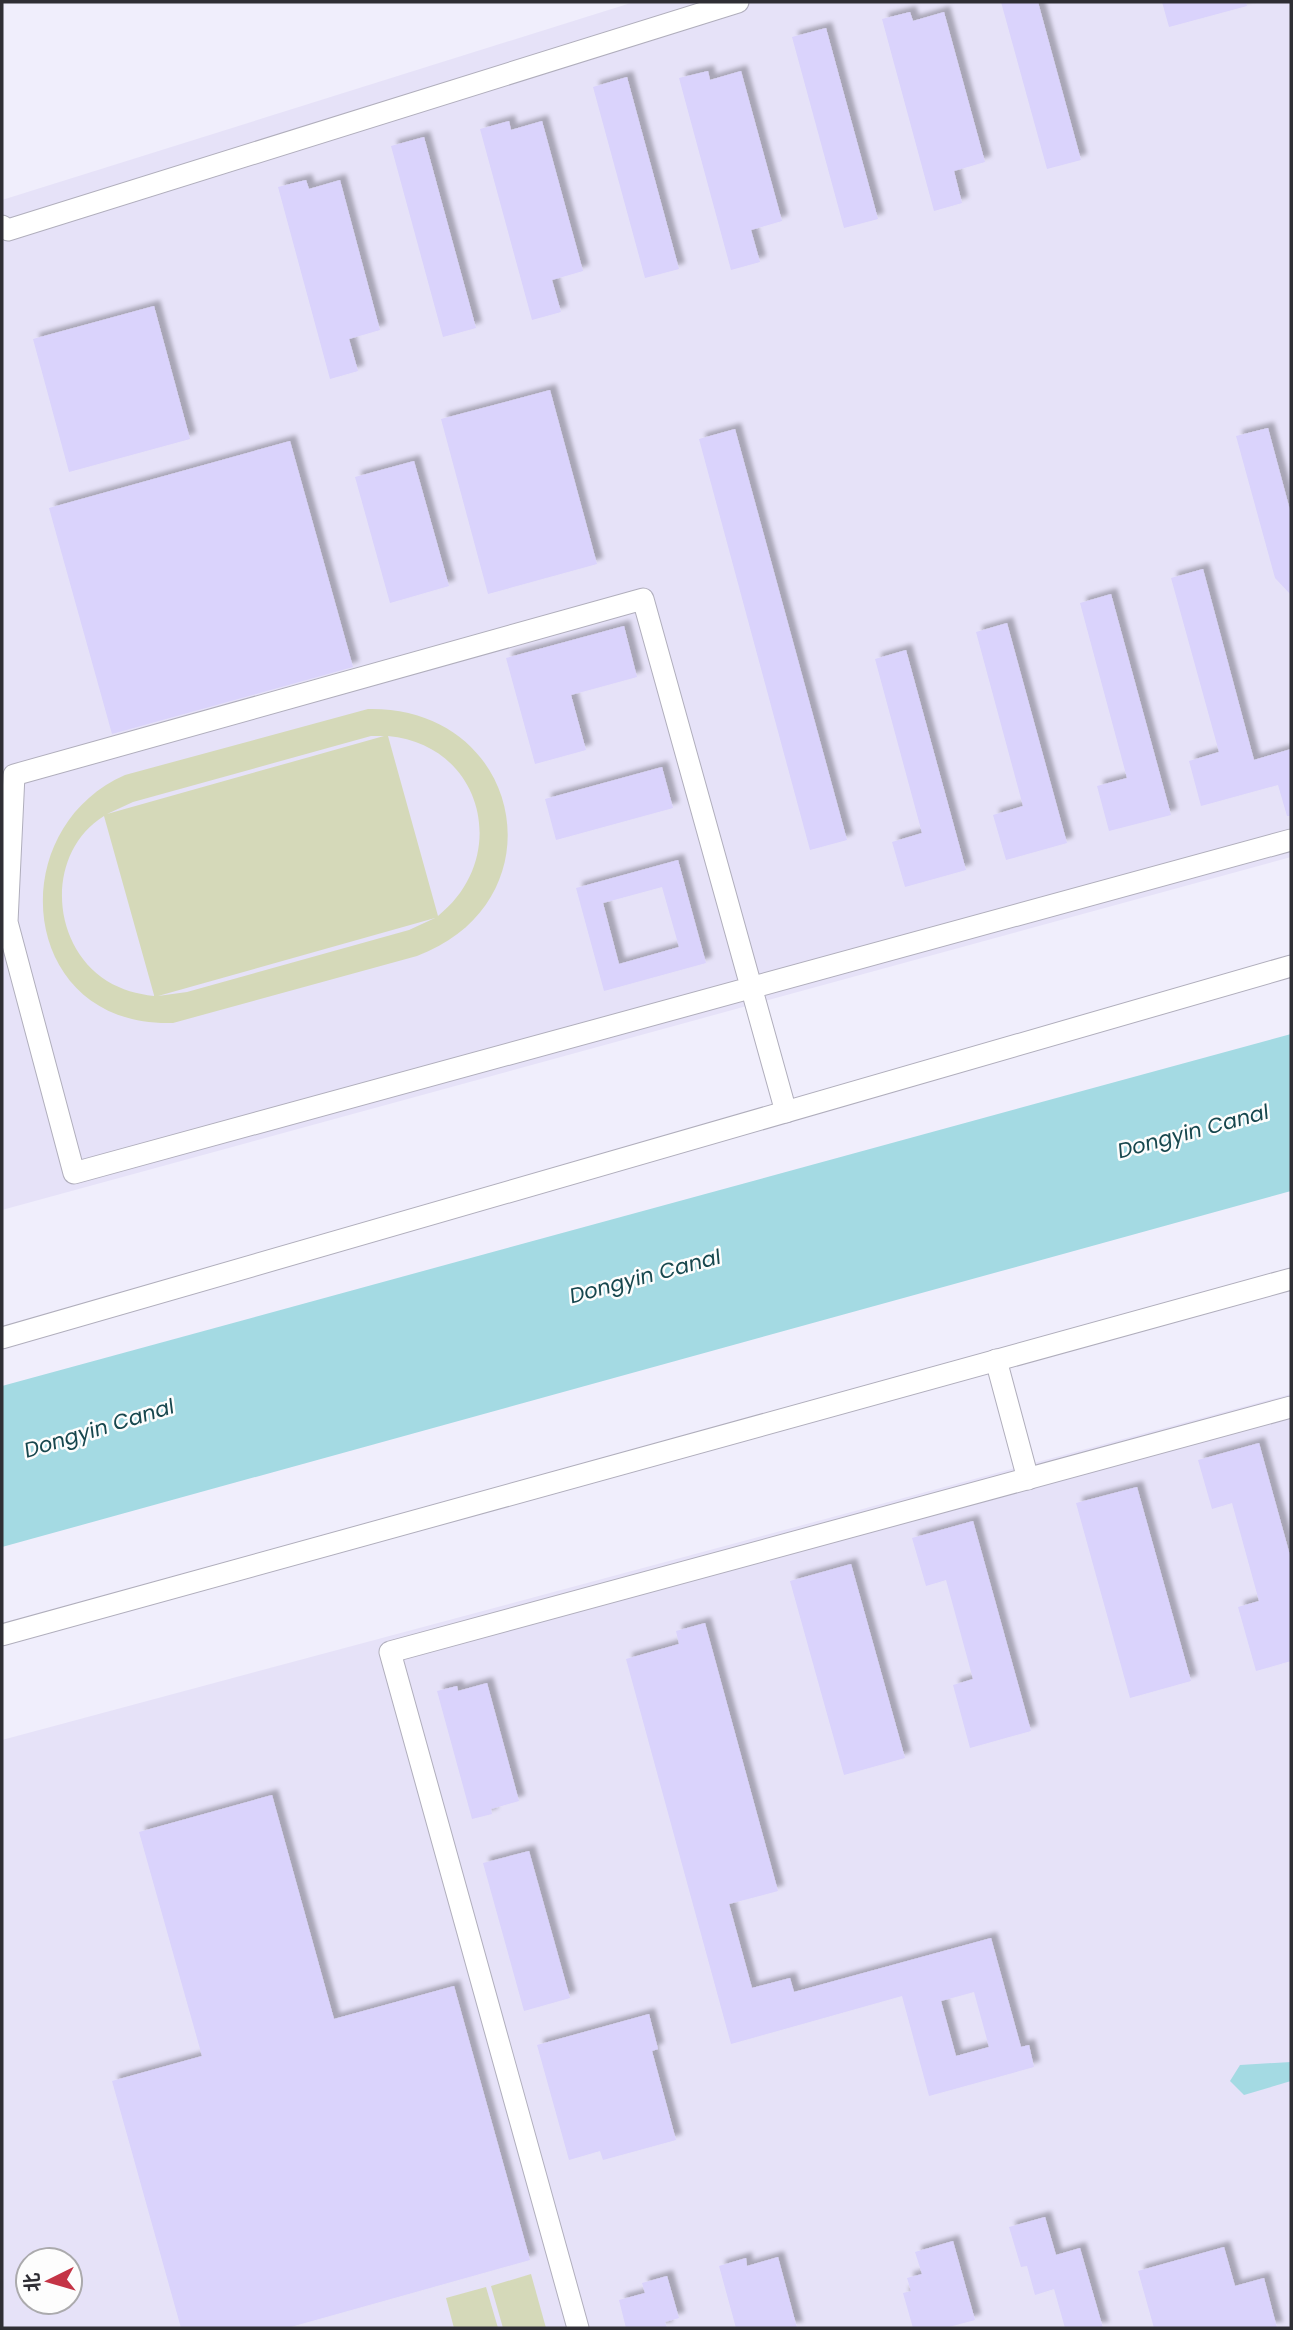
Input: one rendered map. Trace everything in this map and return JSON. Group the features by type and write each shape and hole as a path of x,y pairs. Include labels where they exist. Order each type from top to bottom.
{"lane":[{"path":"2,226 8,230 738,2"},
{"path":"786,1112 751,988 643,599 14,775 6,922 75,1173 751,988 1291,840"},
{"path":"2,1338 1291,966"},
{"path":"2,1635 1291,1279"},
{"path":"996,1360 1028,1479"},
{"path":"578,2328 390,1652 1291,1407"}],"shaded area":[{"path":"634,2 1291,2 1291,857 2,1210 2,200"},
{"path":"1291,1394 1291,2328 2,2328 2,1740"}],"green space":[{"path":"368,709 421,717 462,739 490,772 505,811 506,853 492,894 463,930 417,956 173,1023 122,1016 83,994 57,961 44,922 45,879 58,838 85,802 125,775","holes":["371,736 384,736 107,814 133,802","388,736 421,744 447,760 465,782 476,808 480,836 474,865 461,892 438,916","104,816 154,996 130,991 107,981 88,965 74,945 65,923 62,899 64,875 72,852 85,832","435,918 409,930 187,992 158,996"]},
{"path":"531,2274 546,2328 503,2328 491,2286"},
{"path":"486,2287 498,2328 454,2328 446,2298"}],"water":[{"name":"Dongyin Canal","path":"1291,1034 1291,1191 2,1547 2,1386"},
{"path":"1291,2062 1291,2081 1244,2095 1230,2081 1240,2065"}],"building":[{"path":"1001,2 1038,2 1081,160 1047,169"},
{"path":"1162,2 1246,2 1247,6 1169,27"},
{"path":"910,12 913,21 944,12 985,162 954,171 962,203 934,211 882,19"},
{"path":"826,28 878,219 844,228 792,37"},
{"path":"708,71 710,80 741,71 782,221 751,230 760,262 731,270 679,78"},
{"path":"627,77 679,269 645,278 593,87"},
{"path":"509,121 511,130 542,121 583,271 552,280 561,312 532,320 480,129"},
{"path":"424,137 476,328 443,337 391,146"},
{"path":"306,180 309,189 340,180 380,330 349,339 358,371 330,379 278,187"},
{"path":"154,306 190,439 69,472 33,339"},
{"path":"550,390 597,564 488,594 441,419"},
{"path":"1268,428 1291,514 1291,595 1275,578 1236,436"},
{"path":"735,429 847,840 810,850 699,439"},
{"path":"290,441 353,667 112,734 49,508"},
{"path":"414,461 449,586 390,603 355,477"},
{"path":"1203,569 1254,760 1291,749 1291,816 1287,816 1278,785 1201,806 1189,761 1219,752 1171,578"},
{"path":"1111,594 1171,815 1109,831 1097,786 1127,778 1080,603"},
{"path":"1007,623 1067,843 1006,860 993,815 1023,806 976,632"},
{"path":"624,626 637,677 571,695 586,750 535,764 506,658"},
{"path":"906,650 966,870 905,887 892,842 922,833 875,659"},
{"path":"662,767 673,808 556,840 545,799"},
{"path":"678,860 706,963 604,991 576,888","holes":["662,887 679,947 619,964 603,903"]},
{"path":"1259,1443 1291,1559 1291,1661 1256,1671 1238,1607 1259,1601 1232,1503 1212,1509 1198,1460"},
{"path":"1137,1487 1191,1681 1130,1698 1076,1503"},
{"path":"973,1521 1031,1731 970,1748 953,1685 973,1679 946,1580 926,1586 912,1538"},
{"path":"851,1564 905,1758 844,1775 790,1581"},
{"path":"705,1623 778,1891 729,1904 752,1988 790,1978 794,1992 991,1938 1021,2047 1029,2045 1034,2067 929,2096 902,1996 731,2044 626,1659 679,1644 676,1631","holes":["974,1992 989,2047 956,2056 941,2001"]},
{"path":"487,1683 519,1801 491,1809 492,1814 472,1819 437,1691 457,1686 458,1691"},
{"path":"272,1795 334,2019 454,1986 530,2260 287,2328 181,2328 112,2081 202,2056 139,1832"},
{"path":"529,1851 570,1998 524,2011 483,1863"},
{"path":"649,2014 658,2049 652,2051 676,2140 603,2160 600,2151 569,2160 537,2045"},
{"path":"1045,2217 1056,2255 1080,2248 1103,2328 1065,2328 1054,2289 1035,2295 1027,2266 1021,2267 1009,2227"},
{"path":"953,2241 975,2320 945,2328 913,2328 903,2293 911,2291 907,2278 922,2274 915,2252"},
{"path":"1224,2247 1235,2286 1264,2278 1277,2328 1154,2328 1138,2271"},
{"path":"778,2257 797,2328 736,2328 719,2266 746,2258 747,2266"},
{"path":"667,2276 679,2318 665,2322 667,2328 626,2328 619,2300 645,2293 642,2283"}]}
